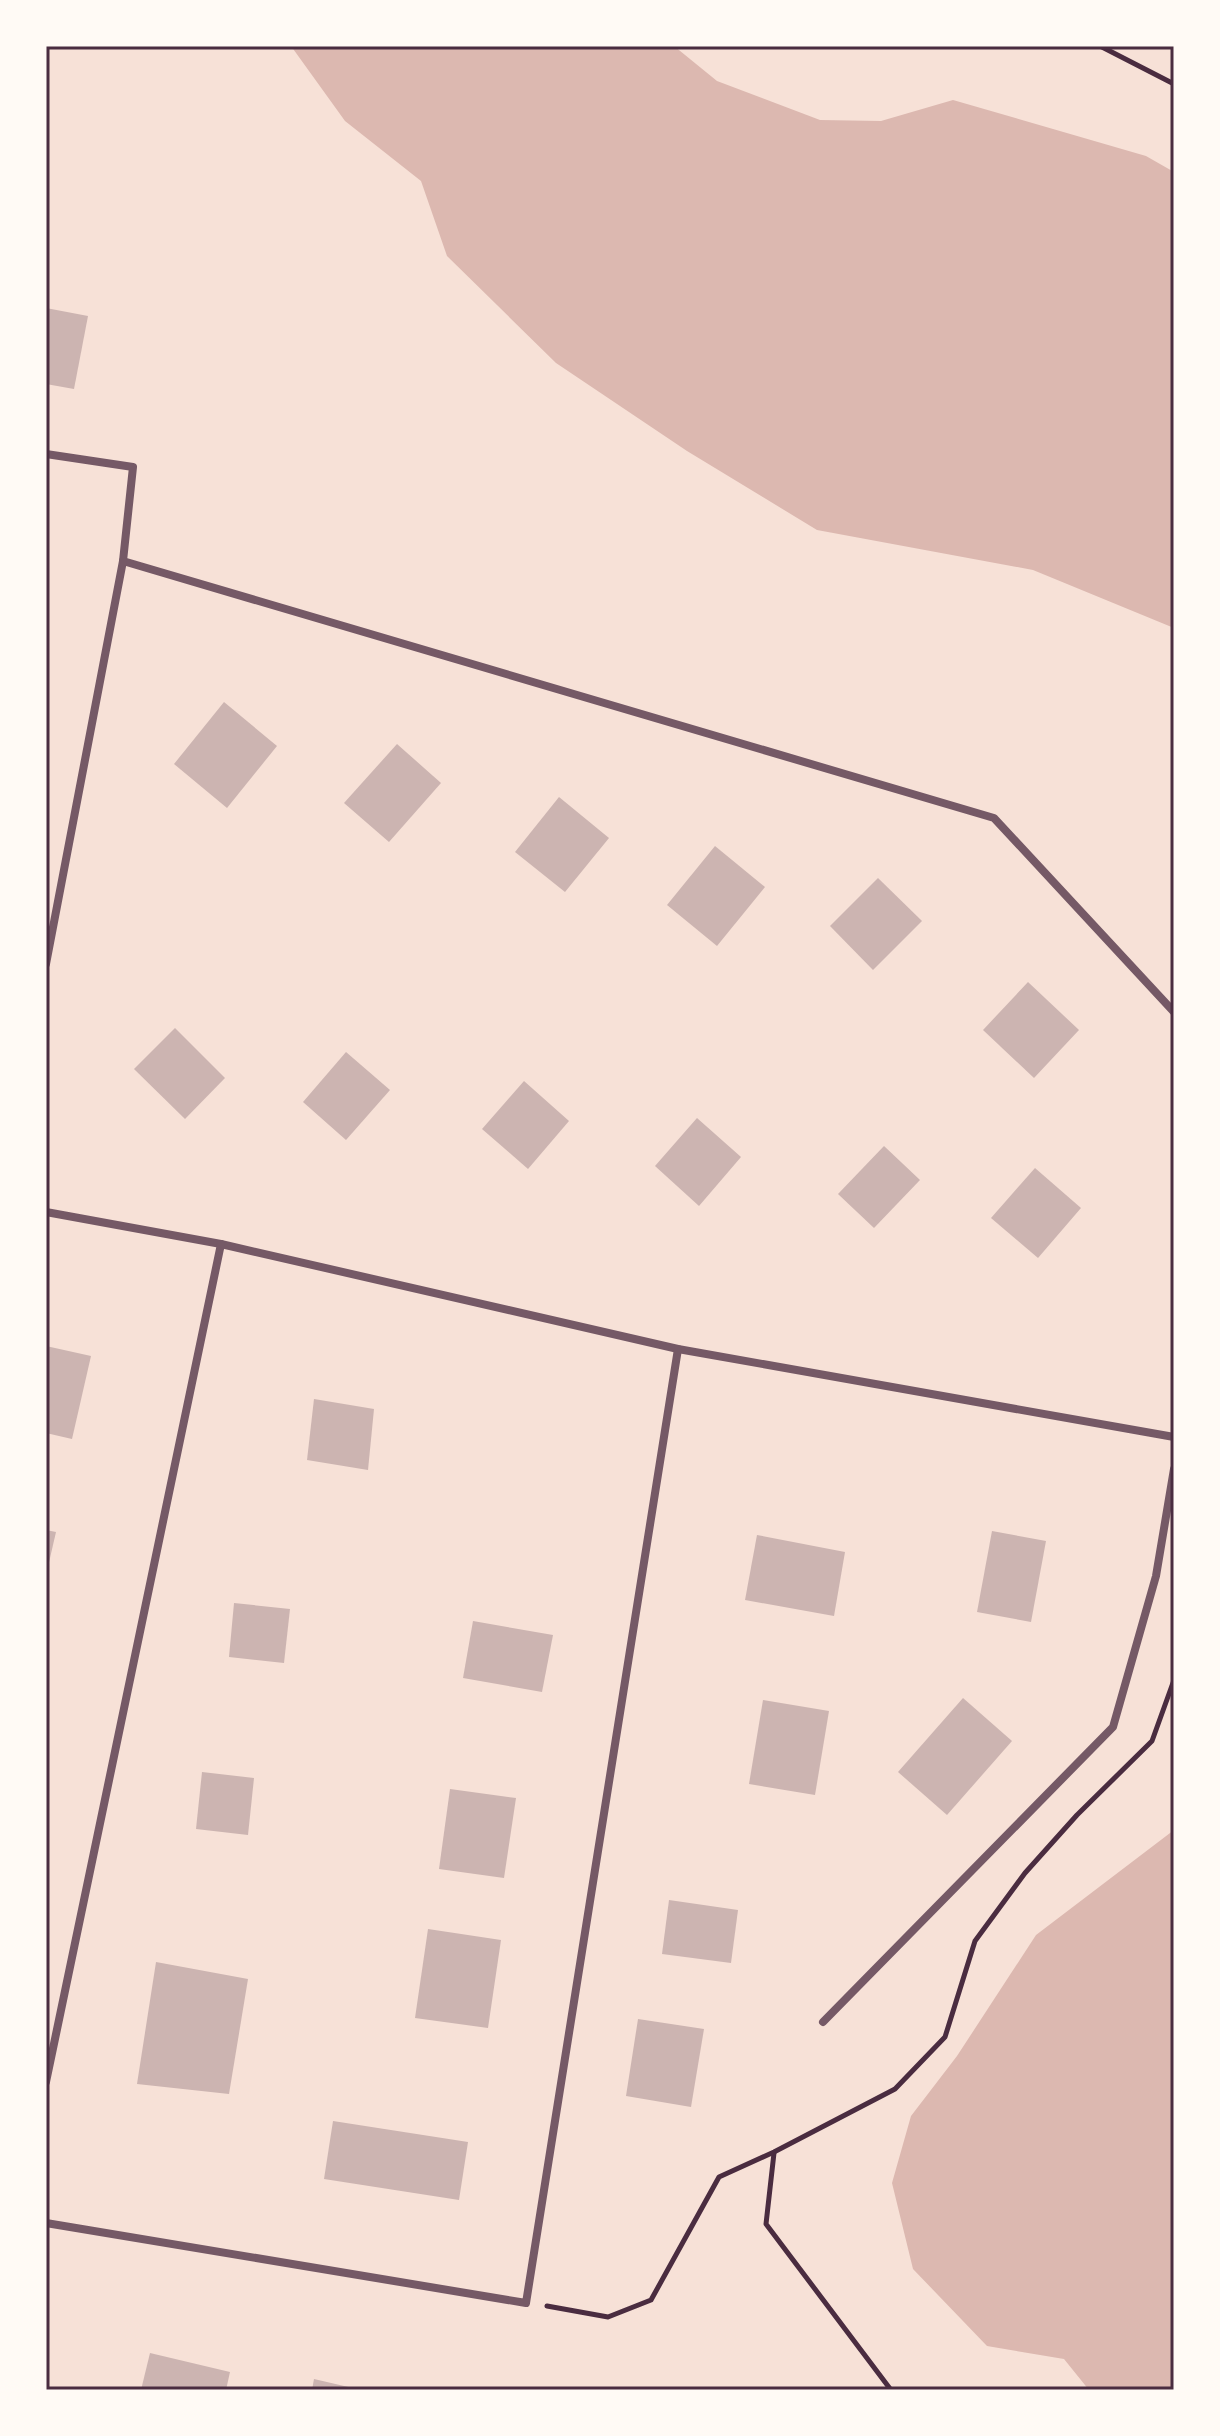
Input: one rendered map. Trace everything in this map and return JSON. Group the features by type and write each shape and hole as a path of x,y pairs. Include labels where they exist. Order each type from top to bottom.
{"street":[{"path":"46,454 133,467 123,561 46,964"},
{"path":"123,561 994,818 1174,1012"},
{"path":"46,1212 221,1244 678,1349 1174,1437"},
{"path":"46,2082 221,1244"},
{"path":"46,2223 526,2303 678,1349"},
{"path":"823,2022 1113,1727 1156,1576 1174,1469"}],"path":[{"path":"1100,46 1174,84"},
{"path":"526,2303 608,2317 651,2300 719,2177 895,2089 945,2037 975,1941 1045,1850 1152,1741 1174,1680"},
{"path":"774,2152 766,2224 891,2390"}],"shaded area":[{"path":"291,46 674,46 717,81 820,120 881,121 953,100 1146,156 1174,172 1174,628 1033,570 817,530 687,451 556,363 447,256 421,181 345,121"},
{"path":"1174,1830 1174,2390 1089,2390 1064,2359 987,2346 913,2269 892,2183 911,2116 957,2056 1036,1935"}],"building":[{"path":"46,308 88,316 74,389 46,384"},
{"path":"224,702 277,746 227,808 174,764"},
{"path":"397,744 441,783 389,842 344,803"},
{"path":"559,797 609,838 565,892 515,852"},
{"path":"715,846 765,887 717,946 667,905"},
{"path":"878,878 922,921 873,970 830,926"},
{"path":"1028,982 1079,1030 1034,1078 983,1030"},
{"path":"175,1028 225,1078 185,1119 134,1069"},
{"path":"346,1052 390,1090 346,1140 303,1102"},
{"path":"524,1081 569,1121 528,1169 482,1129"},
{"path":"697,1118 741,1157 699,1206 655,1166"},
{"path":"884,1146 920,1180 874,1228 838,1194"},
{"path":"1035,1168 1081,1208 1038,1258 991,1218"},
{"path":"46,1346 91,1356 72,1439 46,1433"},
{"path":"314,1399 374,1409 368,1470 307,1460"},
{"path":"46,1530 56,1532 47,1571 46,1571"},
{"path":"992,1531 1046,1541 1031,1622 977,1612"},
{"path":"757,1535 845,1552 834,1616 745,1600"},
{"path":"234,1603 290,1609 284,1663 229,1657"},
{"path":"473,1621 553,1635 542,1692 463,1678"},
{"path":"963,1698 1012,1741 947,1815 898,1772"},
{"path":"763,1700 829,1711 815,1795 749,1784"},
{"path":"202,1772 254,1778 248,1835 196,1829"},
{"path":"450,1789 516,1798 504,1878 439,1869"},
{"path":"669,1900 738,1910 731,1963 662,1954"},
{"path":"428,1929 501,1940 488,2028 415,2018"},
{"path":"156,1962 248,1979 229,2094 137,2084"},
{"path":"638,2019 704,2029 691,2107 626,2096"},
{"path":"333,2121 468,2142 459,2200 324,2179"},
{"path":"150,2353 230,2372 226,2390 141,2390"},
{"path":"314,2379 357,2389 357,2390 312,2390"}]}
